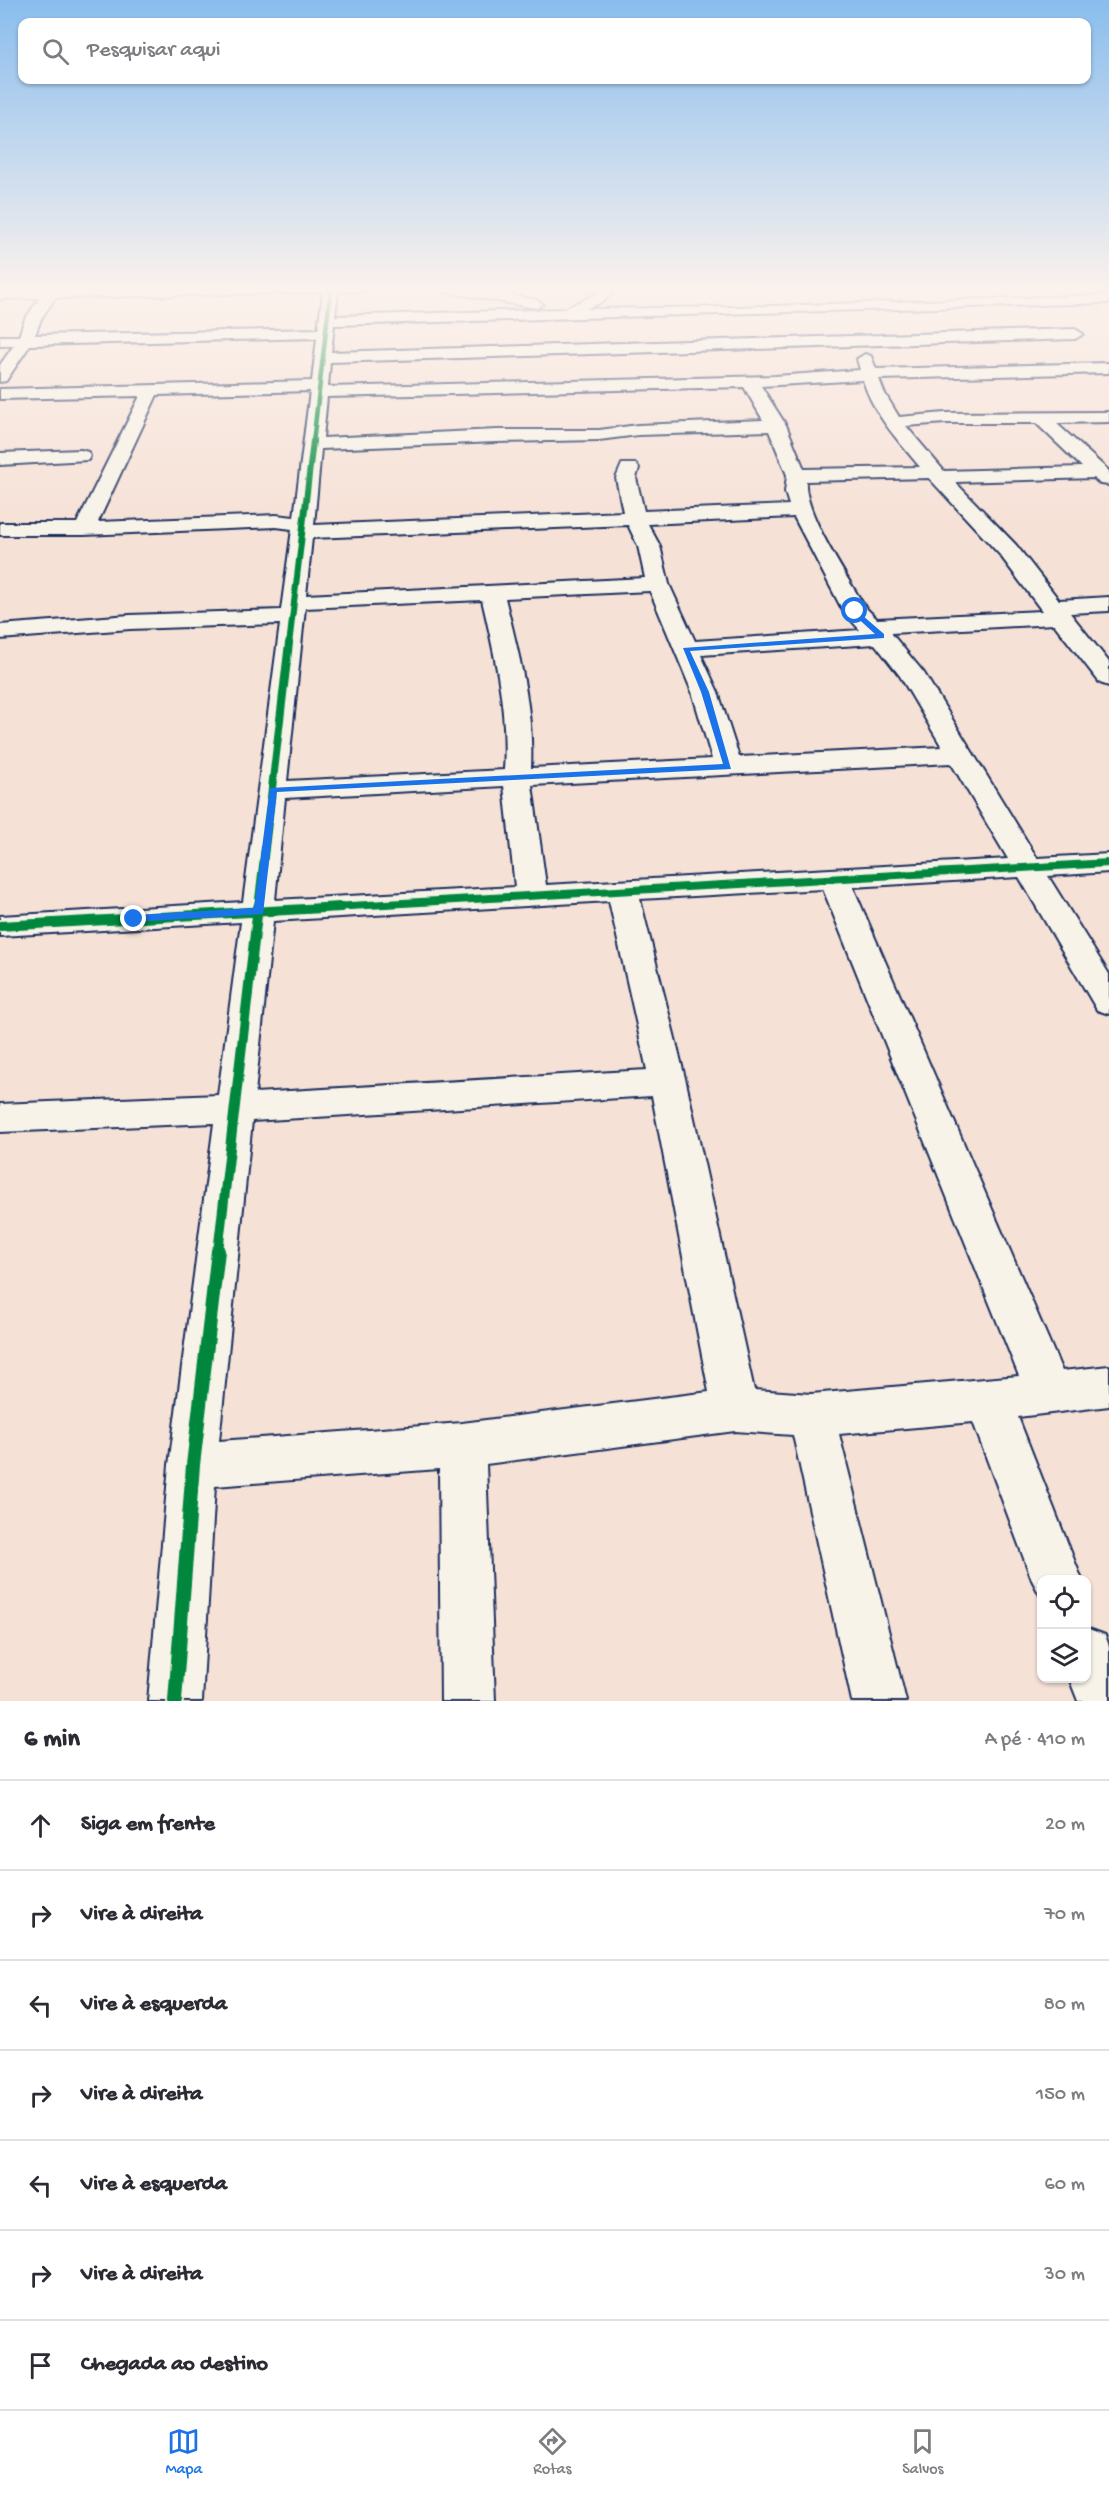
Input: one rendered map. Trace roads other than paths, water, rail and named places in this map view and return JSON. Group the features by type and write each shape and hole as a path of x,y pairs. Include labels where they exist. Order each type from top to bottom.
{"street":[{"path":"174,1701 192,1465 322,366"},
{"path":"540,366 543,387"},
{"path":"697,366 704,382"},
{"path":"868,366 869,376 880,403 894,424 937,475 1008,550 1109,678"},
{"path":"0,394 151,390 543,387 1017,372 1062,366"},
{"path":"1017,372 1036,392 1103,477"},
{"path":"748,381 777,425 797,475 795,492 801,511 855,611 912,673 1109,1002"},
{"path":"616,385 638,430"},
{"path":"488,388 497,436"},
{"path":"84,529 151,390"},
{"path":"894,424 945,418 1109,417"},
{"path":"313,444 497,436 599,435 638,430 777,425"},
{"path":"0,459 81,456"},
{"path":"629,468 626,478 635,518 648,546 658,584 705,692 728,767"},
{"path":"797,475 1103,477"},
{"path":"0,529 84,529 276,521 635,518 801,511"},
{"path":"0,632 492,591 658,584"},
{"path":"492,591 512,678 519,741 517,778 532,896"},
{"path":"686,649 876,632 1109,604"},
{"path":"273,790 959,753"},
{"path":"0,926 1109,863"},
{"path":"834,879 1048,1392"},
{"path":"622,891 668,1082 735,1410"},
{"path":"0,1119 234,1108 668,1082"},
{"path":"192,1465 462,1445 735,1410 811,1415 988,1400 1109,1386"},
{"path":"988,1400 1056,1575"},
{"path":"811,1415 879,1701"},
{"path":"462,1445 468,1701"},
{"path":"1091,1666 1105,1701"}]}
